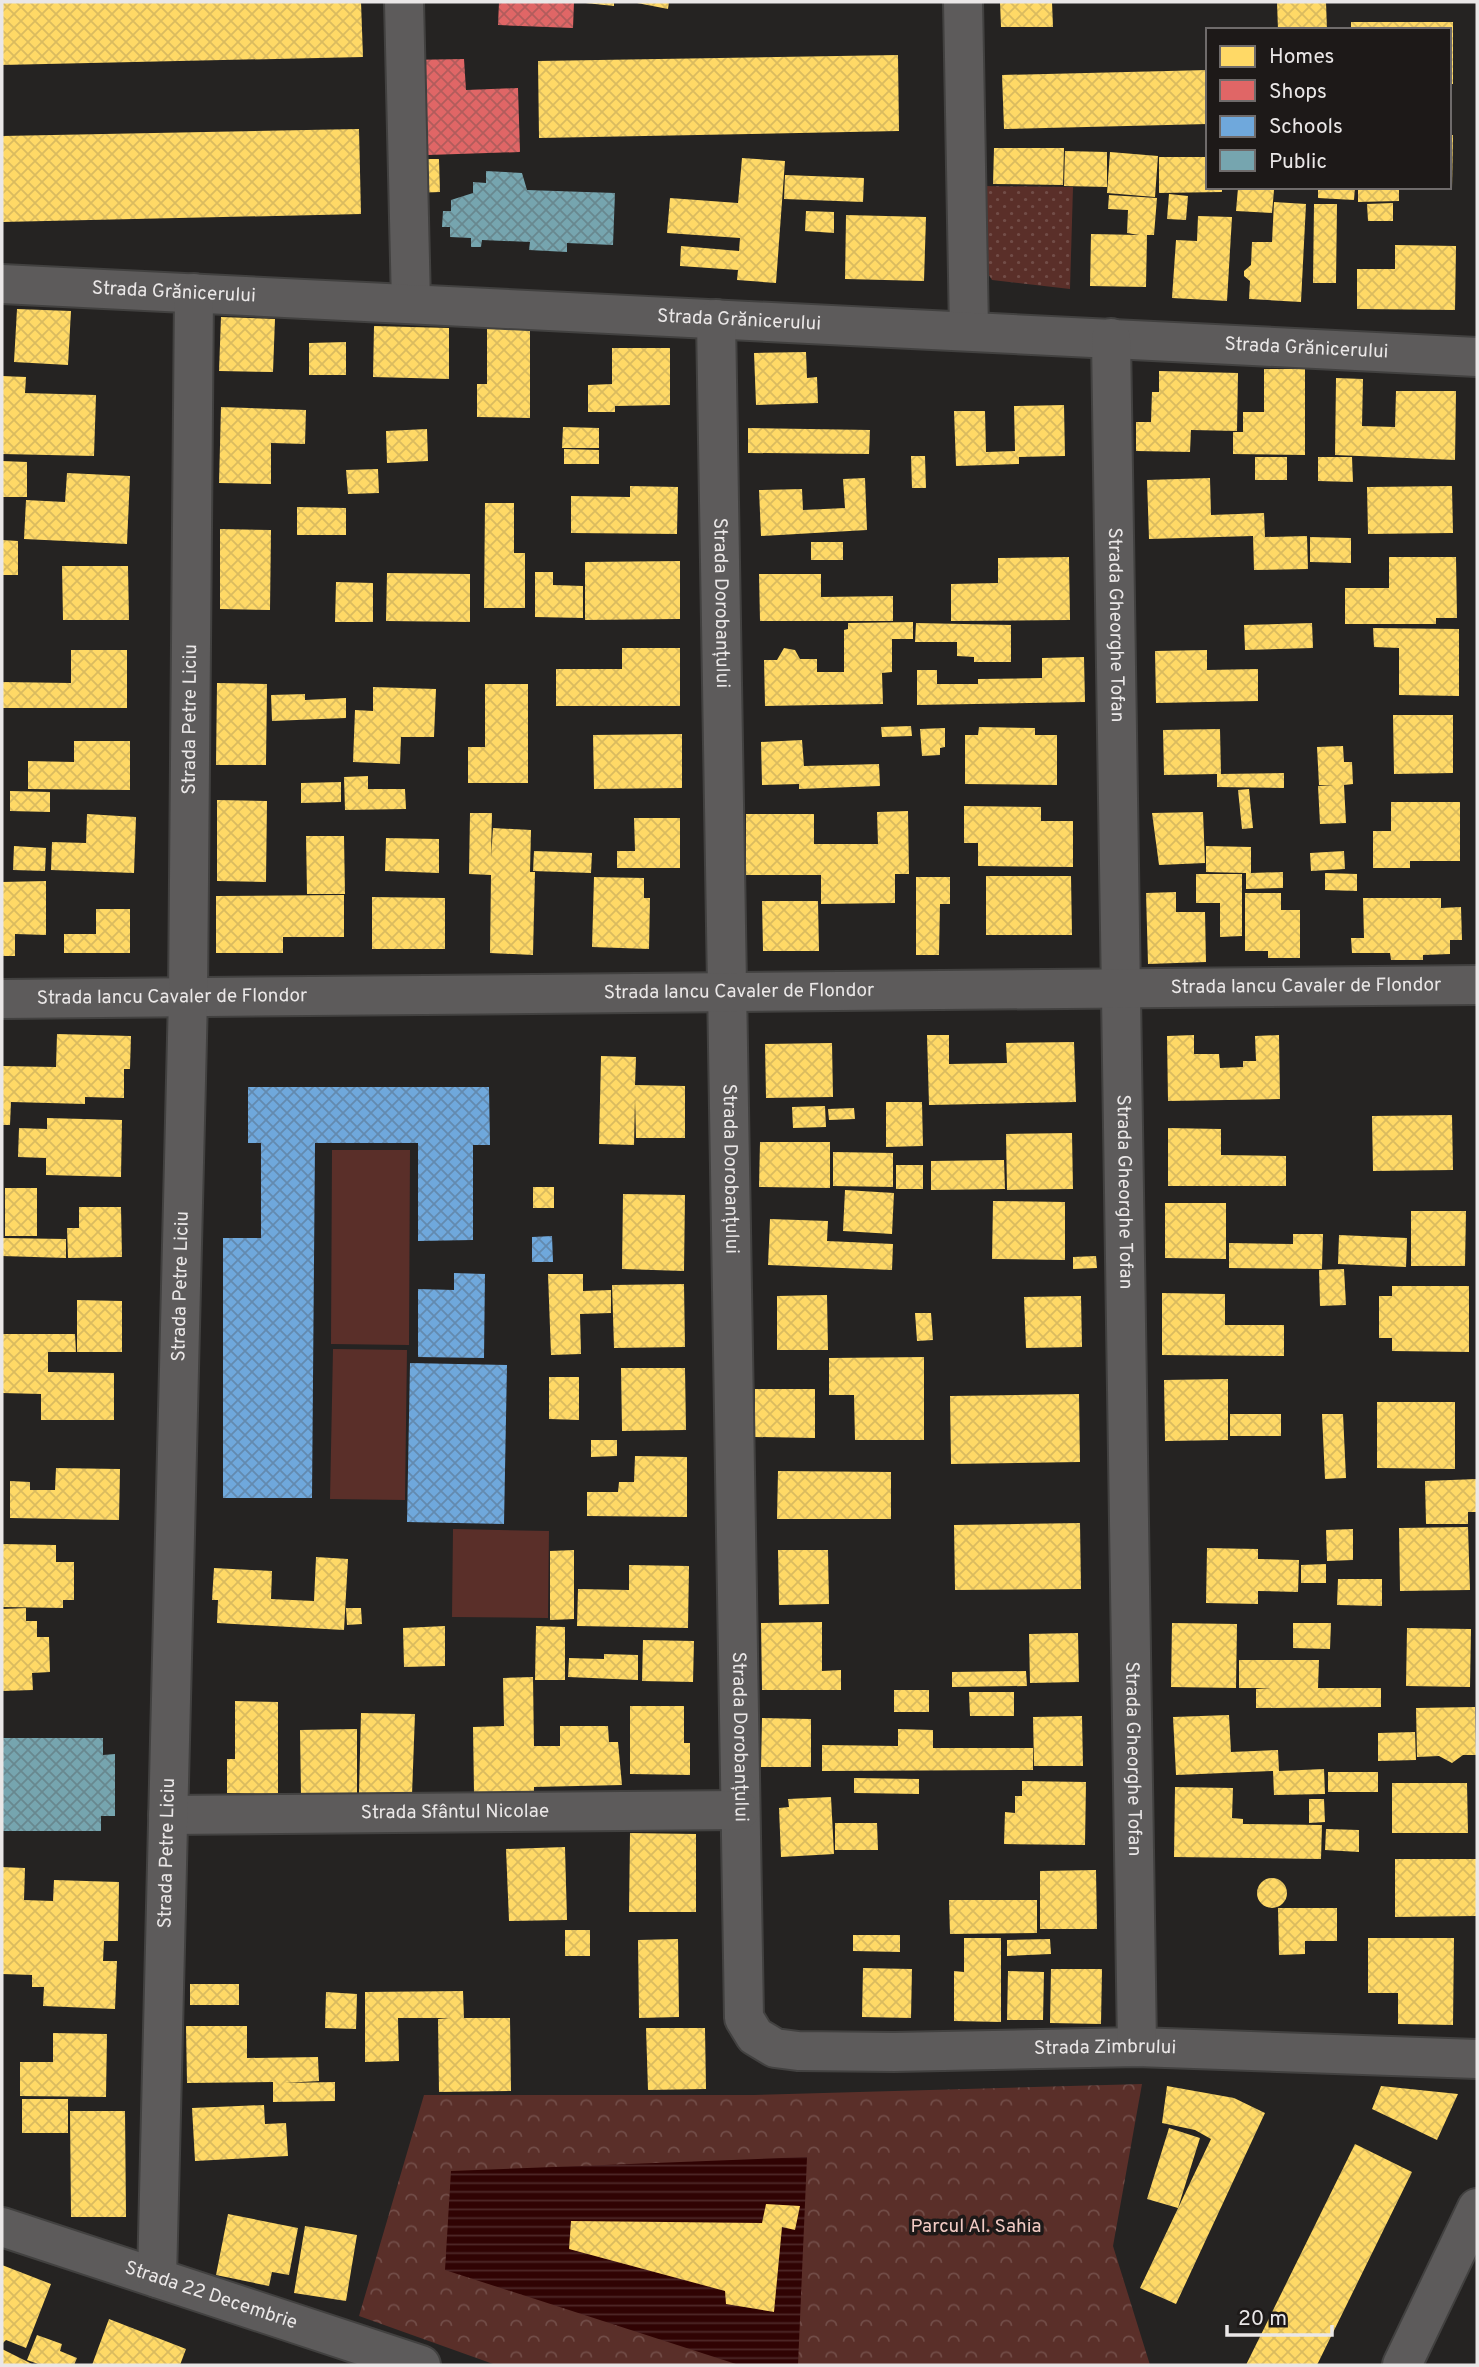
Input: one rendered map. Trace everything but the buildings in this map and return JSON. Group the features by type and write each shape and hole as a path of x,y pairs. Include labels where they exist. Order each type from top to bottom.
{"street":[{"path":"404,2 411,304"},
{"path":"963,2 969,331"},
{"name":"Strada Grănicerului","path":"2,284 1477,357"},
{"name":"Strada Petre Liciu","path":"157,2278 188,997 194,293"},
{"name":"Strada Dorobanțului","path":"716,319 744,2018"},
{"name":"Strada Gheorghe Tofan","path":"1111,338 1137,2047"},
{"name":"Strada Iancu Cavaler de Flondor","path":"2,999 1477,985"},
{"name":"Strada Sfântul Nicolae","path":"168,1815 740,1810"},
{"name":"Strada Zimbrului","path":"744,2018 755,2036 775,2048 798,2051 894,2052 1137,2047 1477,2059"},
{"path":"1402,2365 1477,2208"},
{"name":"Strada 22 Decembrie","path":"2,2227 421,2365"}],"green space":[{"path":"982,186 1073,187 1070,289 992,280 980,261"},
{"path":"332,1150 410,1150 409,1345 331,1344"},
{"path":"333,1349 407,1350 405,1500 330,1499"},
{"path":"453,1529 549,1531 548,1618 452,1617"},
{"name":"Parcul Al. Sahia","path":"1142,2084 1113,2246 1150,2365 496,2365 359,2316 424,2095 754,2095"}],"shaded area":[{"path":"807,2157 798,2365 739,2365 445,2270 451,2171"}]}
